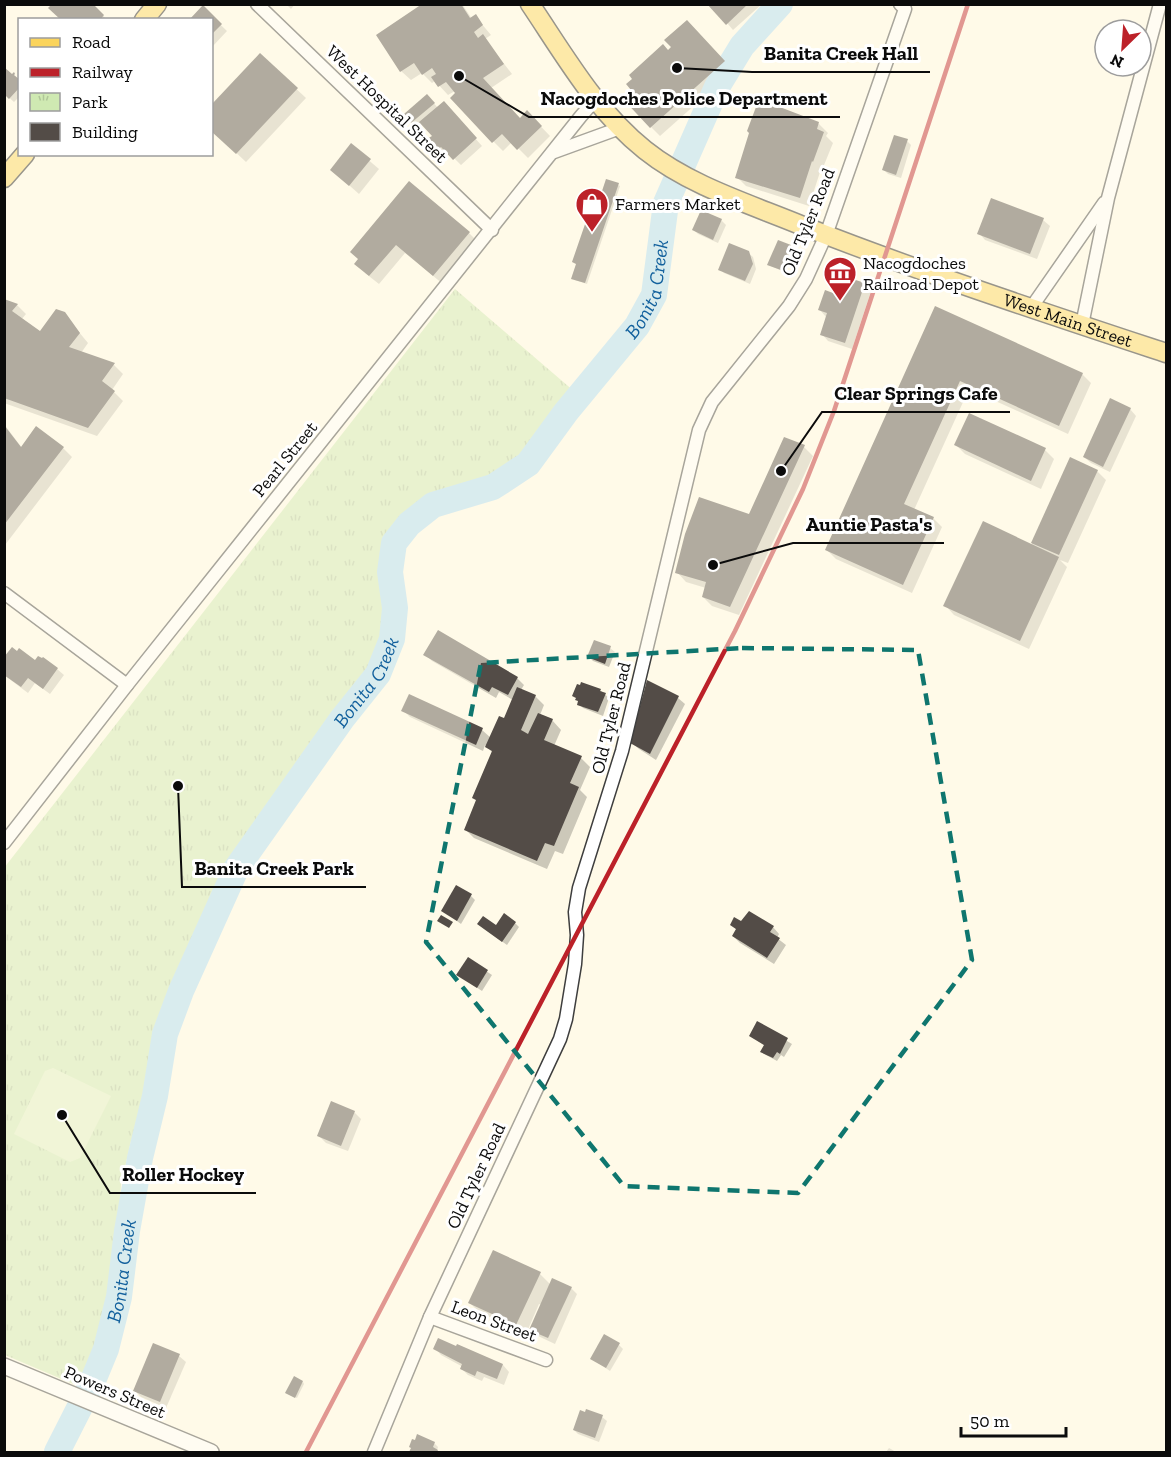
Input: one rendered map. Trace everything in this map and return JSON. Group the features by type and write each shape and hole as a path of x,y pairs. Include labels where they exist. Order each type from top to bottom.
{"main road":[{"path":"146,18 157,4"},
{"name":"West Main Street","path":"530,4 596,100 620,128 645,150 672,168 702,184 826,235 1082,326 1167,353"},
{"path":"4,178 23,156"}],"street":[{"name":"West Hospital Street","path":"256,4 492,230"},
{"name":"Old Tyler Road","path":"374,1452 430,1317 552,1058 566,1019 575,964 578,894 622,751 699,430 717,395 794,299 806,279 826,235 904,9 900,4"},
{"path":"1082,326 1108,198 1160,4"},
{"name":"Pearl Street","path":"4,843 127,685 596,100"},
{"path":"553,152 620,128"},
{"path":"1031,308 1108,198"},
{"path":"4,593 127,685"},
{"name":"Leon Street","path":"430,1317 546,1360"},
{"name":"Powers Street","path":"4,1366 211,1452"}],"highlighted area":[{"path":"742,648 918,650 972,960 798,1193 624,1186 426,942 481,663"}],"green space":[{"path":"455,289 575,392 526,463 491,484 433,502 407,521 391,542 385,572 390,611 387,636 373,670 230,865 160,1036 150,1093 131,1141 121,1185 114,1294 101,1335 78,1386 5,1355 4,868"},
{"path":"53,1068 111,1096 80,1158 70,1162 14,1134 45,1071"}],"building":[{"path":"422,4 461,4 470,18 476,14 483,25 474,32 478,38 483,34 504,64 483,78 520,118 527,110 542,126 517,150 502,134 492,143 450,98 455,93 446,82 438,87 431,77 436,74 432,68 422,75 414,63 400,72 376,35"},
{"path":"707,4 748,4 726,25"},
{"path":"51,5 94,5 104,15 102,18 59,18 48,8"},
{"path":"203,5 222,24 213,33 213,18 191,18"},
{"path":"687,20 725,61 650,128 622,98 631,90 626,84 632,79 629,75 663,44 668,50 671,47 664,40"},
{"path":"260,53 298,88 236,154 213,133 213,103"},
{"path":"4,67 12,74 14,72 18,78 18,89 9,99 4,94"},
{"path":"427,94 435,103 411,123 404,114"},
{"path":"759,99 819,122 817,129 824,132 800,198 735,178 749,133 747,131"},
{"path":"444,101 477,138 453,160 441,147 437,150 427,139 432,136 419,122"},
{"path":"894,135 908,139 896,175 882,170"},
{"path":"351,143 371,159 349,186 330,170"},
{"name":"Farmers Market","path":"606,179 619,183 585,283 571,279 576,264 572,262 593,201 598,203"},
{"path":"409,181 470,232 433,276 396,245 369,276 354,264 358,259 350,252"},
{"path":"991,198 1044,218 1030,254 977,234"},
{"path":"701,210 722,219 713,240 692,230"},
{"path":"778,240 791,245 781,270 767,265"},
{"path":"729,243 749,251 753,264 745,281 718,270"},
{"name":"Nacogdoches Railroad Depot","path":"840,275 865,283 845,343 820,335 827,313 818,310 825,290 833,293"},
{"path":"4,299 18,304 12,311 40,331 56,309 65,312 80,333 69,347 115,363 102,381 115,391 88,428 4,398"},
{"path":"935,306 1083,373 1059,426 960,381 904,504 934,517 903,585 825,550"},
{"path":"1110,398 1131,408 1103,467 1083,457"},
{"path":"969,413 1046,448 1031,481 954,445"},
{"path":"4,425 21,447 36,426 64,447 4,525"},
{"path":"784,437 805,445 730,607 702,597 706,582 675,573 685,534 699,497 749,514"},
{"path":"1070,457 1098,470 1059,555 1031,543"},
{"path":"983,521 1059,557 1020,641 943,606"},
{"path":"438,630 518,677 508,695 492,687 489,692 423,655"},
{"path":"594,640 611,646 605,664 587,657"},
{"path":"12,647 17,651 19,648 35,660 38,656 43,657 58,668 43,689 28,678 21,687 4,675 4,657"},
{"path":"647,680 679,696 650,754 630,743"},
{"path":"581,682 606,693 598,712 577,705 578,701 572,696 577,684 580,685"},
{"path":"517,687 536,695 521,730 528,734 538,713 553,719 544,740 582,756 570,783 579,787 554,846 545,843 537,861 464,830 476,800 472,798 492,751 485,747 499,716 504,718"},
{"path":"409,694 483,728 476,745 401,711"},
{"path":"456,885 472,894 457,921 441,911"},
{"path":"749,911 774,926 770,932 780,938 767,958 732,936 736,929 730,925 734,917 741,921"},
{"path":"504,913 516,922 502,942 477,924 483,916 496,925"},
{"path":"441,915 453,922 449,928 437,921"},
{"path":"468,957 488,970 477,988 456,975"},
{"path":"757,1021 788,1038 780,1054 777,1052 773,1058 760,1052 764,1045 749,1036"},
{"path":"331,1101 355,1111 341,1146 317,1136"},
{"path":"493,1250 541,1272 516,1325 468,1303"},
{"path":"552,1278 572,1287 548,1338 529,1330"},
{"path":"604,1334 620,1343 606,1368 590,1359"},
{"path":"438,1338 503,1364 497,1379 477,1371 475,1376 460,1369 462,1364 433,1349"},
{"path":"153,1343 180,1354 160,1402 133,1391"},
{"path":"294,1376 303,1381 295,1398 285,1393"},
{"path":"586,1409 603,1415 595,1438 573,1430 580,1410 585,1412"},
{"path":"417,1434 435,1442 433,1447 438,1450 437,1452 409,1452 412,1439 415,1440"}],"waterway":[{"name":"Bonita Creek","path":"57,1452 92,1383 106,1349 119,1297 127,1231 140,1158 155,1096 165,1034 181,991 236,869 342,719 378,674 392,639 395,608 390,572 394,543 409,524 433,505 493,487 528,464 566,412 637,326 654,295 666,203 717,87 742,46 780,4"}],"railway":[{"path":"306,1452 735,631 803,489 834,411 968,4"}],"place":[{"name":"Banita Creek Hall","path":"677,68"},
{"name":"Nacogdoches Police Department","path":"459,76"},
{"name":"Farmers Market","path":"592,233"},
{"name":"Nacogdoches Railroad Depot","path":"840,302"},
{"name":"Clear Springs Cafe","path":"781,471"},
{"name":"Auntie Pasta's","path":"713,565"},
{"name":"Banita Creek Park","path":"178,786"},
{"name":"Roller Hockey","path":"62,1115"}]}
